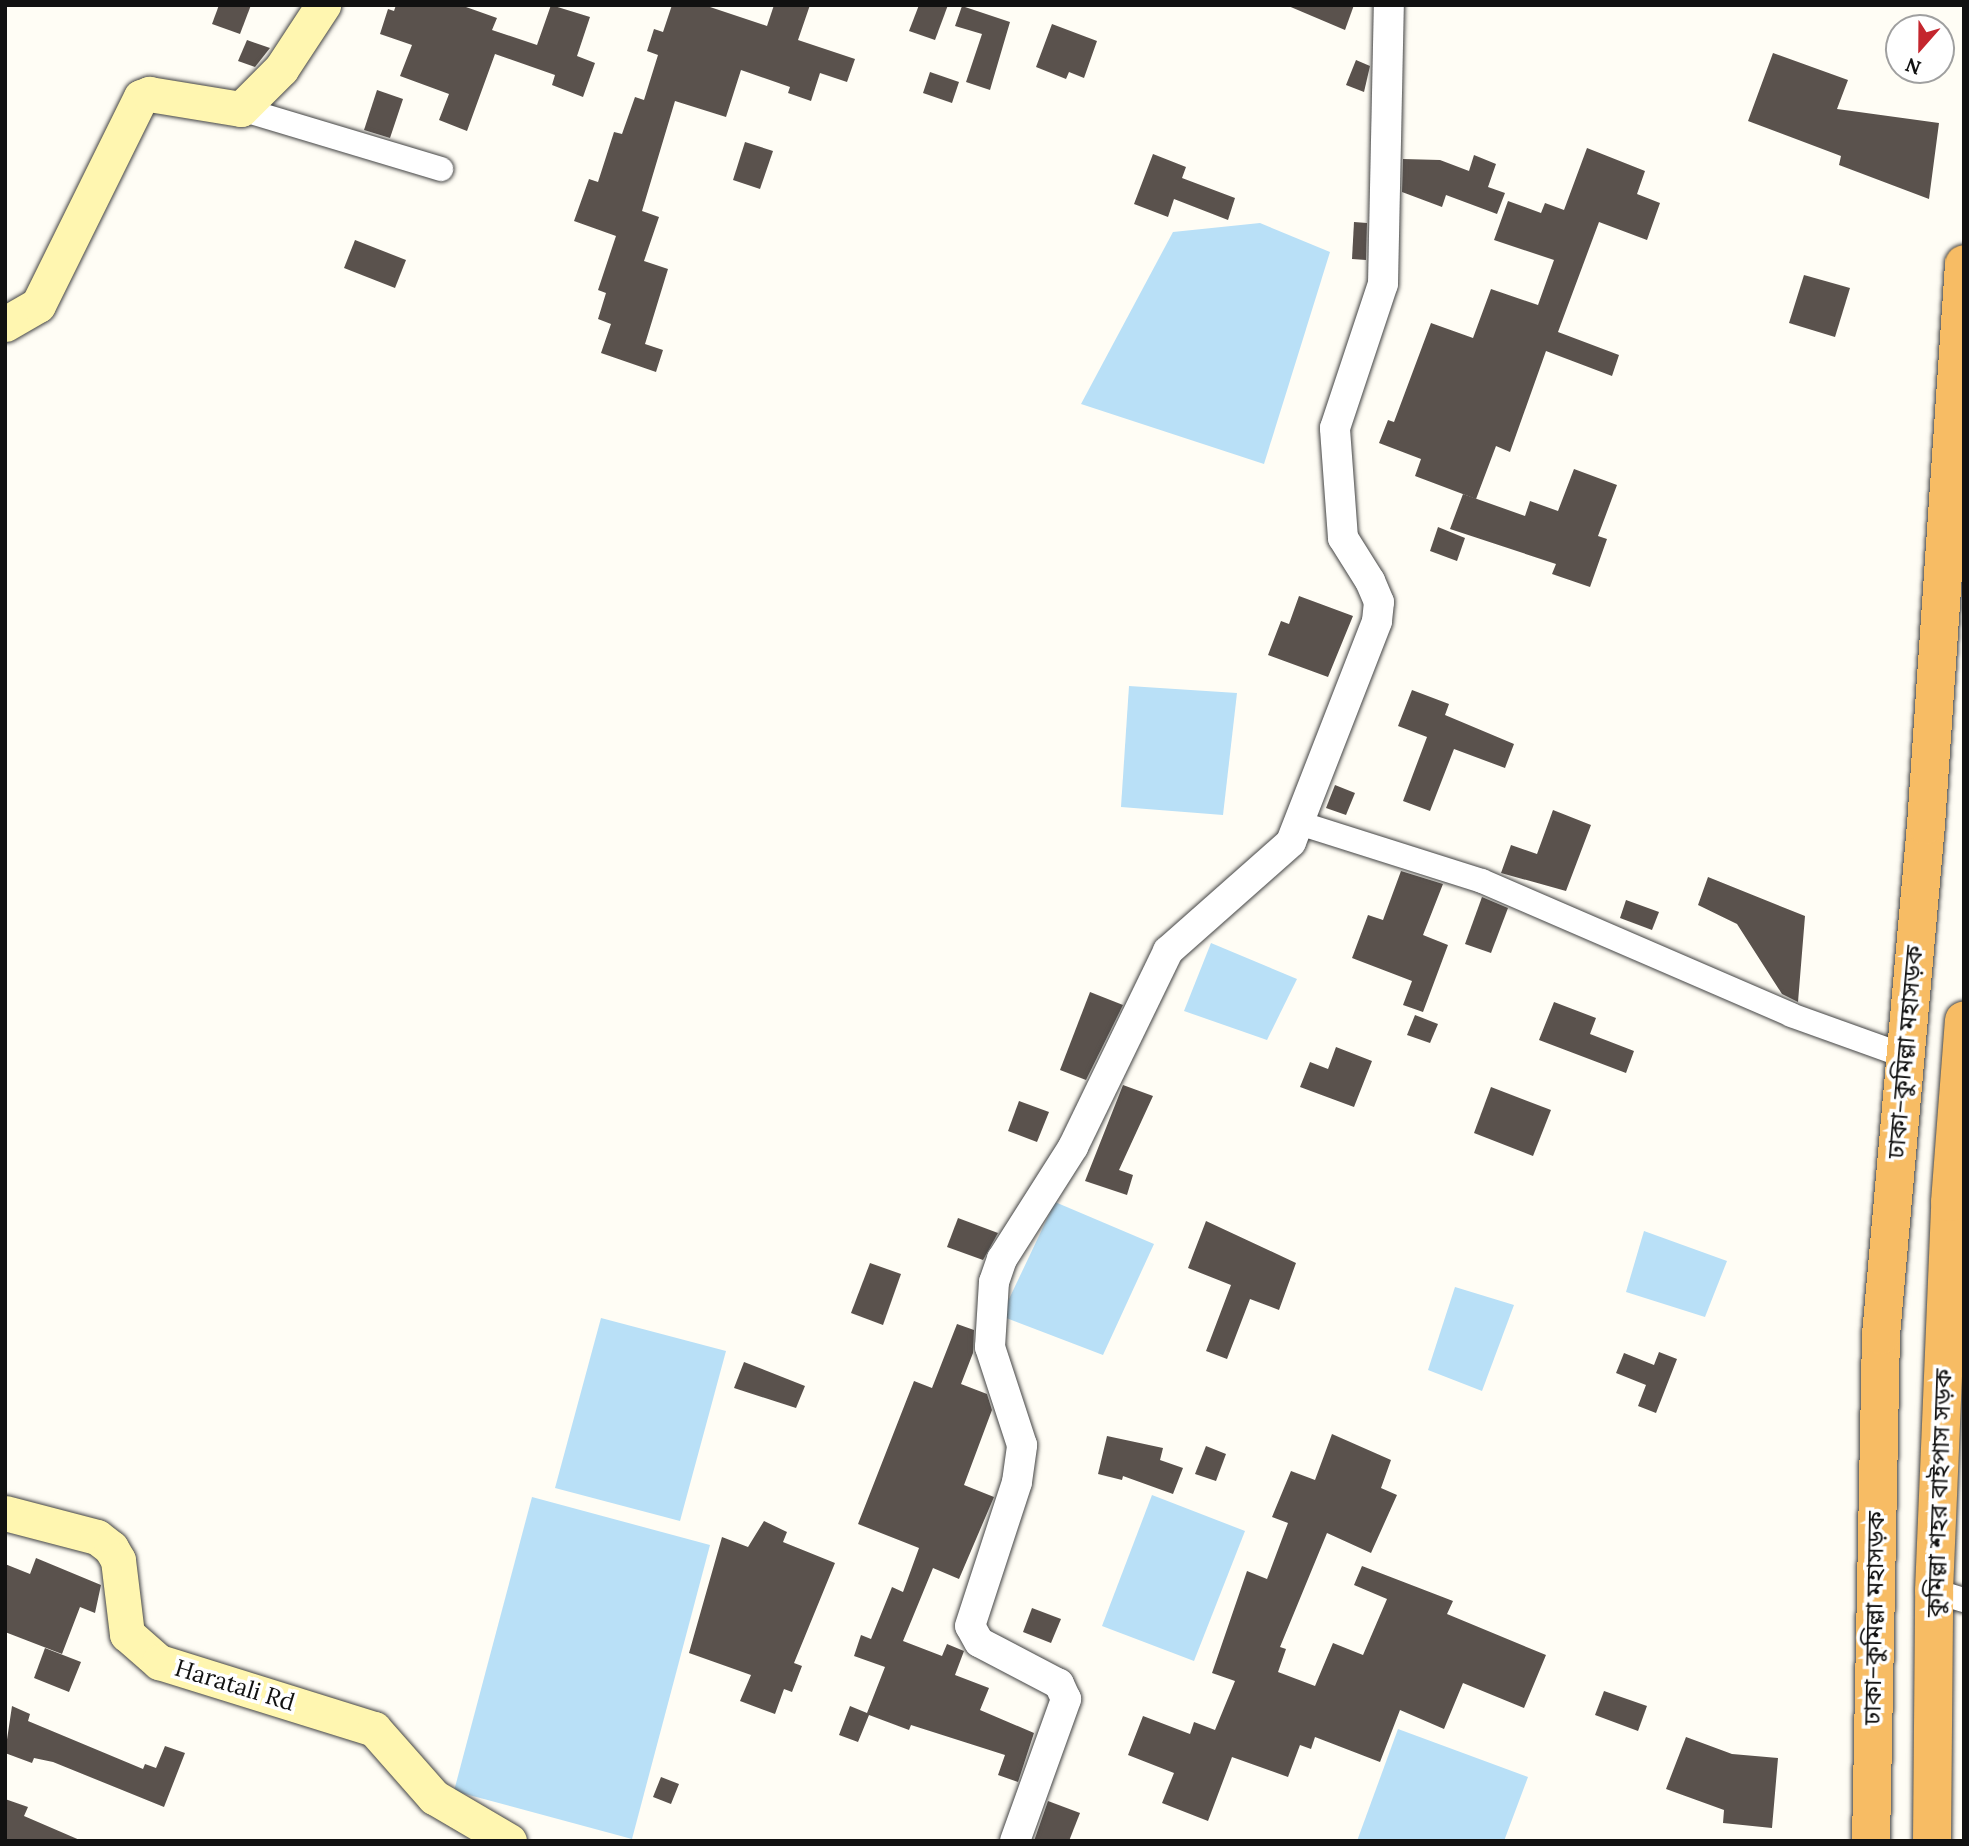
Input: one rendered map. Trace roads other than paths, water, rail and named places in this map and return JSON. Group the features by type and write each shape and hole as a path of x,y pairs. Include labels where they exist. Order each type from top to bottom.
{"highway":[{"name":"ঢাকা–কুমিল্লা মহাসড়ক","path":"1871,1841 1881,1335 1957,460 1964,264"},
{"name":"কুমিল্লা শহর বাইপাস সড়ক","path":"1932,1841 1949,1596 1957,1205 1964,1021"}],"main road":[{"path":"5,324 38,305 141,97 149,94 241,109 281,69 323,5"},
{"name":"Haratali Rd","path":"5,1513 97,1537 111,1548 118,1560 127,1634 159,1662 373,1729 434,1797 509,1841"}],"street":[{"path":"1015,1841 1066,1699 1059,1684 979,1642 970,1626 1017,1482 1022,1445 990,1347 994,1282 1002,1259 1073,1147 1168,951 1197,922 1283,855 1377,621 1378,602 1370,581 1343,538 1335,428 1383,284 1389,5"},
{"path":"241,109 441,169"},
{"path":"1298,823 1482,881 1791,1015 1905,1056"}],"water":[{"path":"1260,223 1330,252 1264,464 1081,404 1173,232"},
{"path":"1129,686 1237,693 1223,815 1121,807"},
{"path":"1211,943 1297,979 1267,1040 1184,1011"},
{"path":"1055,1202 1154,1244 1103,1355 1001,1316"},
{"path":"1644,1231 1727,1261 1705,1317 1626,1292"},
{"path":"1455,1287 1514,1305 1482,1391 1428,1370"},
{"path":"601,1318 726,1351 680,1521 555,1488"},
{"path":"1152,1495 1245,1531 1194,1661 1102,1626"},
{"path":"532,1497 710,1545 632,1839 454,1791"},
{"path":"1398,1729 1528,1777 1504,1841 1357,1841"}]}
